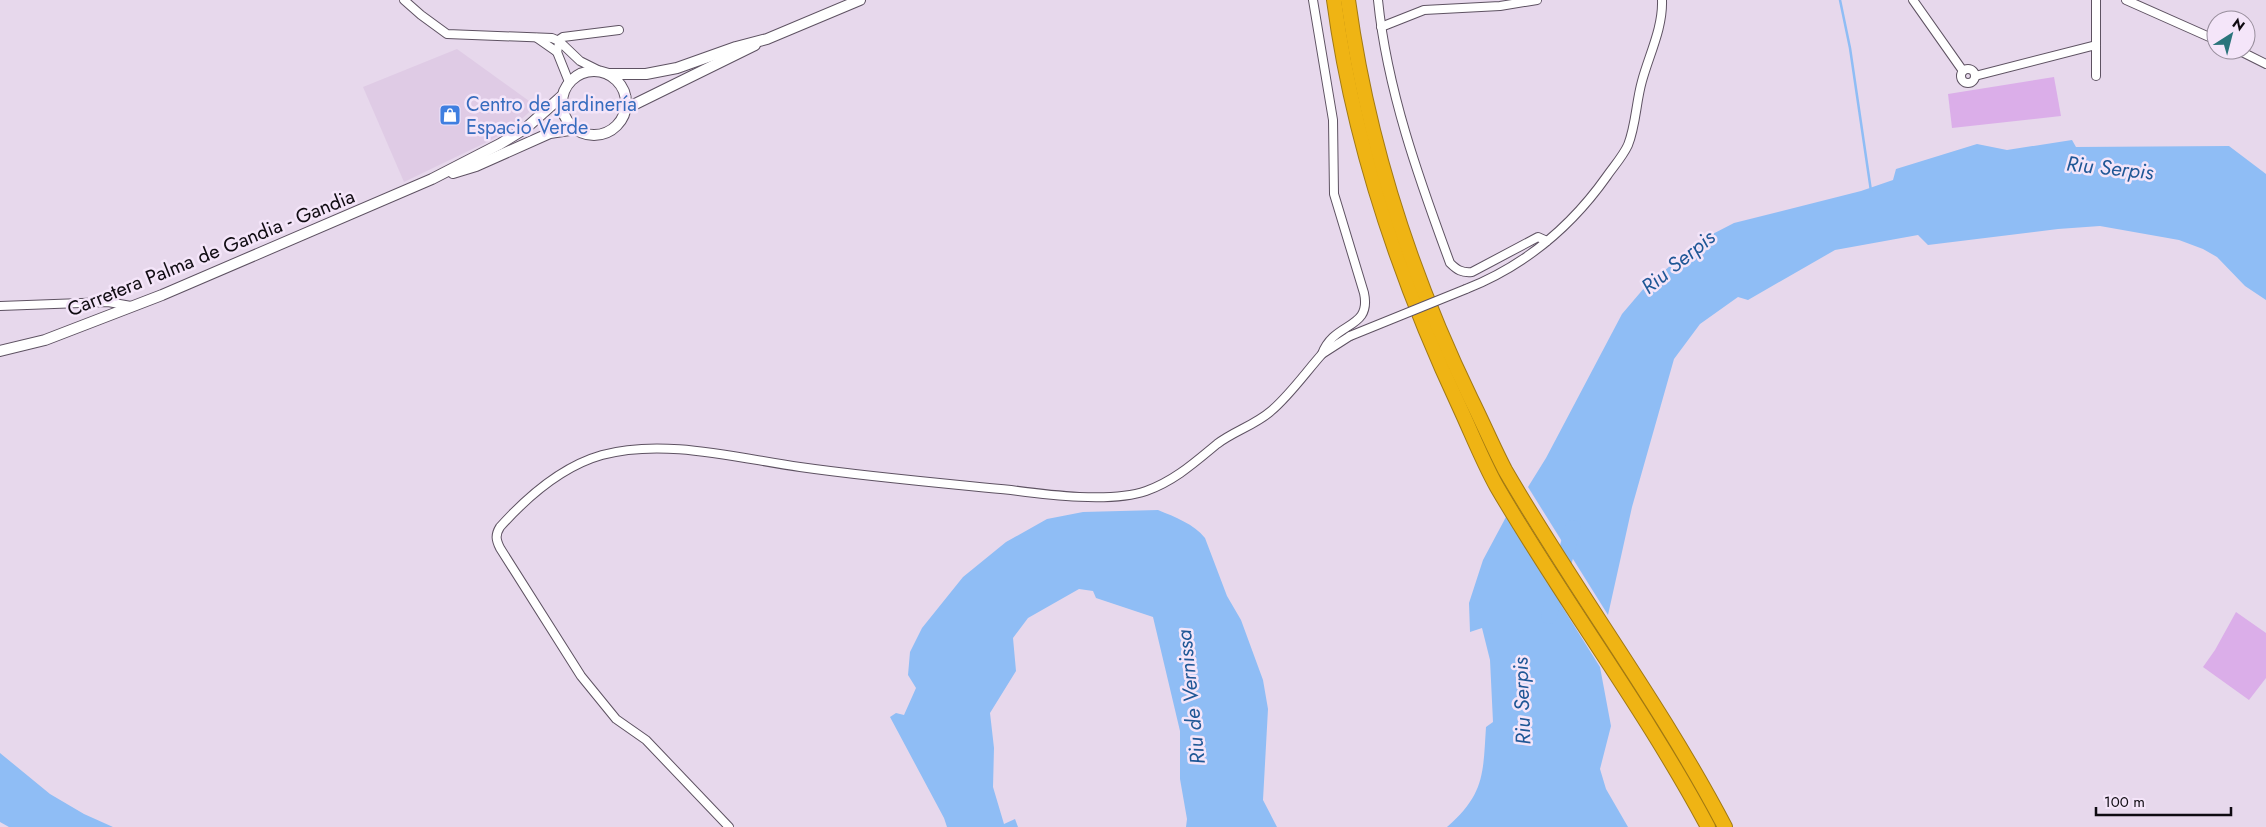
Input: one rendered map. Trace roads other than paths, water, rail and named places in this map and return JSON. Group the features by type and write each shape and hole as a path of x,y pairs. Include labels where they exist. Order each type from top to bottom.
{"highway":[{"path":"1334,0 1357,124 1373,185 1399,263 1444,375 1496,485 1625,687 1708,827"},
{"path":"1348,0 1368,112 1403,234 1457,370 1504,468 1636,677 1726,827"}],"main road":[{"path":"626,109 741,54 767,39 860,0"},
{"path":"603,72 617,80 623,88 626,98 626,109 618,123 606,132 590,134 576,129 564,115 562,96 569,82 577,75 587,71 646,74 677,68 736,46 767,39"},
{"name":"Carretera Palma de Gandia - Gandia","path":"0,351 45,340 162,295 432,179 500,144 526,128 562,96"},
{"name":"Carretera Palma de Gandia - Gandia","path":"432,179 476,166 550,133 576,129"}],"street":[{"path":"404,0 421,16 447,34 552,38 571,51 580,61 603,72"},
{"path":"1313,0 1333,120 1334,194 1366,301 1362,315 1335,333 1325,346 1322,354"},
{"path":"1378,0 1381,27 1399,105 1426,198 1450,263 1456,270 1472,272 1538,237 1547,240"},
{"path":"1381,27 1424,10 1500,6 1537,0"},
{"path":"729,827 646,740 616,719 581,676 500,548 496,540 496,533 509,517 529,498 569,469 584,462 614,453 647,449 720,454 798,467 1049,495 1114,496 1144,491 1173,479 1221,442 1269,413 1322,354 1350,336 1500,274 1567,225 1590,200 1628,144 1641,83 1656,37 1662,0"},
{"path":"2096,0 2096,76"},
{"path":"2126,0 2206,36"},
{"path":"1915,1 1963,71 1968,69 1973,71 1975,76 2096,45"},
{"path":"569,82 557,52 558,41 563,37 576,37 619,30"},
{"path":"571,51 571,43 576,37"},
{"path":"537,38 557,52"},
{"path":"0,306 108,302 131,306"}],"water":[{"path":"2072,140 2076,147 2229,146 2266,174 2266,300 2245,286 2217,257 2203,249 2179,240 2100,226 2058,229 1928,245 1918,235 1835,250 1748,300 1738,297 1700,324 1674,359 1632,507 1608,615 1528,487 1546,458 1622,314 1645,287 1701,240 1734,223 1861,191 1893,180 1896,169 1977,144 2007,150"},
{"name":"Riu de Vernissa","path":"1158,510 1190,525 1205,538 1227,596 1241,620 1263,680 1268,709 1263,800 1277,827 1186,827 1187,819 1180,779 1180,731 1153,617 1096,598 1093,591 1079,589 1028,618 1013,638 1016,671 990,713 994,748 993,787 1004,824 1015,819 1018,827 947,827 890,717 896,713 904,715 916,688 908,675 910,652 922,628 963,577 1006,542 1047,519 1083,512"},
{"path":"1506,517 1600,667 1611,726 1600,769 1606,789 1628,827 1447,827 1469,804 1480,782 1486,727 1493,722 1490,660 1482,628 1470,632 1469,603 1483,560"},
{"path":"0,753 50,794 84,814 113,827 9,827 0,822"}],"waterway":[{"path":"1840,0 1850,48 1871,191"},
{"name":"Riu Serpis","path":"1549,616 1573,528"}],"place":[{"name":"Centro de Jardinería Espacio Verde","path":"450,115"}]}
